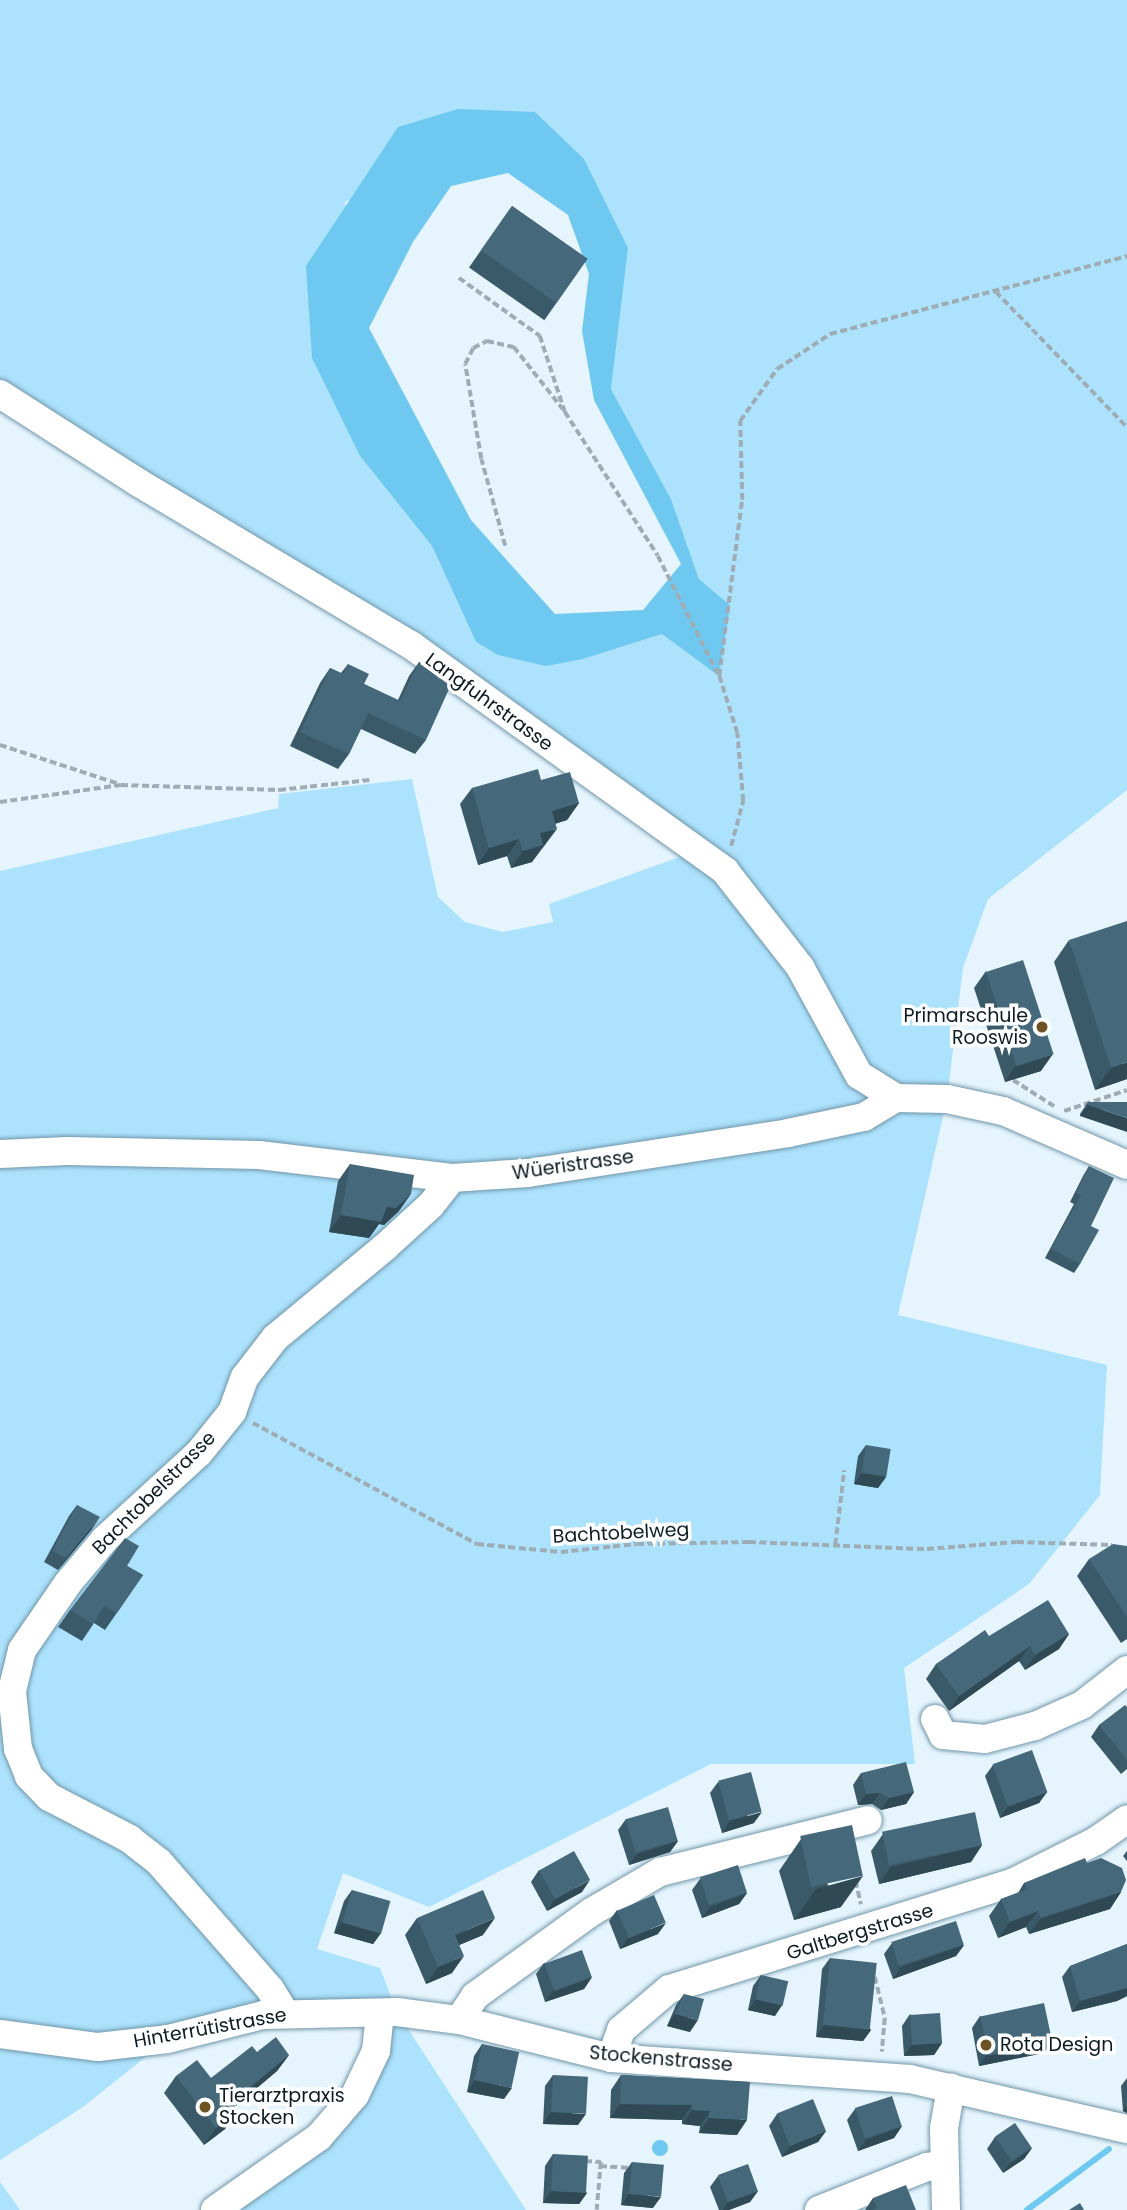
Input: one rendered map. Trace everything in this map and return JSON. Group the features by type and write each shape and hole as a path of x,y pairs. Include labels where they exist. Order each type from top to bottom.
{"street":[{"name":"Langfuhrstrasse","path":"0,394 139,483 411,645 724,872 800,967 859,1075 896,1098"},
{"path":"896,1098 947,1099 1003,1111 1046,1115 1127,1165"},
{"name":"Wüeristrasse","path":"0,1154 66,1151 258,1155 452,1178 528,1173 788,1133 864,1117 896,1098"},
{"name":"Bachtobelstrasse","path":"285,2013 219,1928 159,1862 130,1839 49,1797 29,1776 18,1749 12,1690 22,1650 68,1583 105,1539 200,1453 232,1412 245,1377 275,1338 412,1222 452,1178"},
{"path":"935,1718 943,1735 985,1739 1035,1726 1082,1705 1127,1670"},
{"name":"Galtbergstrasse","path":"611,2057 621,2030 669,1989 1012,1883 1127,1819"},
{"path":"459,2020 475,1996 593,1911 660,1872 868,1820"},
{"path":"215,2210 319,2137 355,2095 376,2051 380,2012"},
{"name":"Hinterrütistrasse","path":"0,2034 98,2047 168,2039 285,2013 380,2012"},
{"name":"Stockenstrasse","path":"380,2012 459,2020 611,2057 879,2075 951,2088 1127,2129"},
{"path":"946,2210 944,2127 951,2088"},
{"path":"819,2210 927,2167 944,2165"}],"path":[{"path":"719,676 742,500 740,421 777,369 830,334 1127,256"},
{"path":"460,278 540,336 565,412"},
{"path":"996,292 1127,427"},
{"path":"505,546 481,459 465,364 473,348 487,341 514,347 565,412 658,556 719,676 737,733 743,801 724,872"},
{"path":"0,745 121,785"},
{"path":"0,802 121,785 279,790 369,780"},
{"path":"1013,1080 1046,1115 1127,1090"},
{"name":"Bachtobelweg","path":"232,1412 477,1544 561,1552 637,1544 835,1545 927,1549 1017,1542 1114,1545"},
{"path":"835,1545 844,1471"},
{"path":"856,1878 867,1930"},
{"path":"873,1970 885,2018 879,2075"},
{"path":"575,2160 601,2162 597,2210"},
{"path":"600,2166 635,2168"}],"shaded area":[{"path":"0,0 1127,0 1127,790 988,899 963,968 947,1099 898,1315 1107,1365 1100,1495 1029,1584 904,1668 915,1764 711,1764 429,1907 343,1873 317,1949 380,1968 397,2012 526,2210 215,2210 319,2137 379,2013 168,2039 83,2107 0,2160 0,871 278,808 279,794 412,779 438,897 465,922 503,932 553,922 549,904 682,856 411,645 0,394","holes":["535,112 627,248 611,389 671,499 699,579 730,605 662,634 583,659 498,655 476,642 432,546 360,456 345,202"]},
{"path":"458,109 535,112 584,159 628,248 611,389 671,499 699,579 730,605 719,676 662,634 583,659 546,666 498,655 476,642 432,546 360,456 312,358 306,266 398,127","holes":["508,173 568,215 589,274 582,331 594,400 681,564 643,610 555,614 471,520 369,328 413,242 451,186"]},
{"path":"657,2140 663,2140 668,2148 666,2154 657,2156 652,2151 652,2145"},
{"path":"0,2182 20,2210 0,2210"}],"building":[{"path":"512,206 587,259 556,303 481,250"},
{"path":"419,662 454,678 426,740 368,713 349,754 300,732 330,668 343,674 348,664 369,674 364,684 400,701"},
{"path":"538,769 541,780 570,772 579,803 552,811 557,829 540,833 543,845 523,851 519,839 489,848 472,788"},
{"path":"1127,921 1127,1062 1111,1068 1069,940"},
{"path":"1023,960 1054,1054 1017,1066 986,972"},
{"path":"1088,1102 1127,1102 1127,1118 1088,1105"},
{"path":"350,1164 414,1175 411,1194 396,1208 387,1207 381,1222 341,1215"},
{"path":"1089,1166 1114,1178 1091,1226 1099,1230 1080,1264 1051,1249 1081,1195 1076,1193"},
{"path":"866,1445 891,1449 886,1477 862,1473"},
{"path":"77,1505 100,1517 66,1558 52,1551"},
{"path":"125,1538 139,1546 127,1566 143,1575 117,1613 104,1606 93,1624 70,1610"},
{"path":"1113,1544 1127,1546 1127,1617 1089,1559"},
{"path":"1048,1600 1069,1634 1035,1655 1030,1646 959,1696 936,1664 985,1630 989,1636"},
{"path":"1125,1705 1127,1707 1127,1760 1099,1725"},
{"path":"1032,1750 1047,1792 1008,1807 993,1764"},
{"path":"906,1762 914,1792 889,1798 880,1793 866,1794 861,1773"},
{"path":"751,1772 762,1812 729,1820 718,1781"},
{"path":"668,1807 678,1841 635,1853 626,1819"},
{"path":"975,1812 982,1845 889,1865 882,1832"},
{"path":"852,1825 863,1876 811,1887 800,1836"},
{"path":"574,1851 590,1880 555,1899 539,1870"},
{"path":"1085,1858 1087,1863 1101,1858 1122,1868 1126,1880 1121,1892 1041,1918 1038,1911 1010,1922 1001,1899 1027,1889 1024,1883"},
{"path":"738,1865 747,1893 709,1905 700,1877"},
{"path":"352,1890 390,1901 381,1934 343,1923"},
{"path":"483,1890 495,1918 455,1935 464,1956 438,1967 417,1918"},
{"path":"654,1895 666,1923 629,1938 617,1911"},
{"path":"956,1921 964,1945 899,1966 891,1942"},
{"path":"1127,1944 1127,1988 1080,2001 1070,1966"},
{"path":"582,1950 592,1977 554,1991 544,1964"},
{"path":"830,1958 877,1963 870,2030 823,2025"},
{"path":"761,1975 788,1981 783,2006 755,1999"},
{"path":"684,1994 704,1999 698,2020 675,2014"},
{"path":"1044,2003 1052,2042 989,2056 980,2017"},
{"path":"940,2013 942,2043 912,2045 910,2015"},
{"path":"276,2037 289,2055 230,2104 236,2112 216,2128 176,2076 197,2060 211,2078 252,2046 257,2052"},
{"path":"482,2044 519,2052 511,2088 474,2080"},
{"path":"553,2075 588,2077 586,2114 551,2112"},
{"path":"621,2075 750,2082 747,2120 709,2118 710,2111 692,2110 692,2105 620,2104"},
{"path":"892,2096 902,2126 865,2138 855,2108"},
{"path":"813,2099 826,2131 790,2146 777,2114"},
{"path":"1015,2123 1032,2148 1012,2161 995,2136"},
{"path":"553,2154 588,2156 586,2193 551,2191"},
{"path":"632,2162 664,2165 661,2197 629,2194"},
{"path":"748,2164 758,2191 728,2202 718,2175"},
{"path":"906,2185 916,2210 873,2210 877,2208 873,2198"},
{"path":"1080,2203 1084,2210 1069,2210"}],"waterway":[{"path":"1027,2210 1109,2149"}],"place":[{"name":"Primarschule Rooswis","path":"1042,1027"},
{"name":"Rota Design","path":"986,2045"},
{"name":"Tierarztpraxis Stocken","path":"205,2107"}]}
